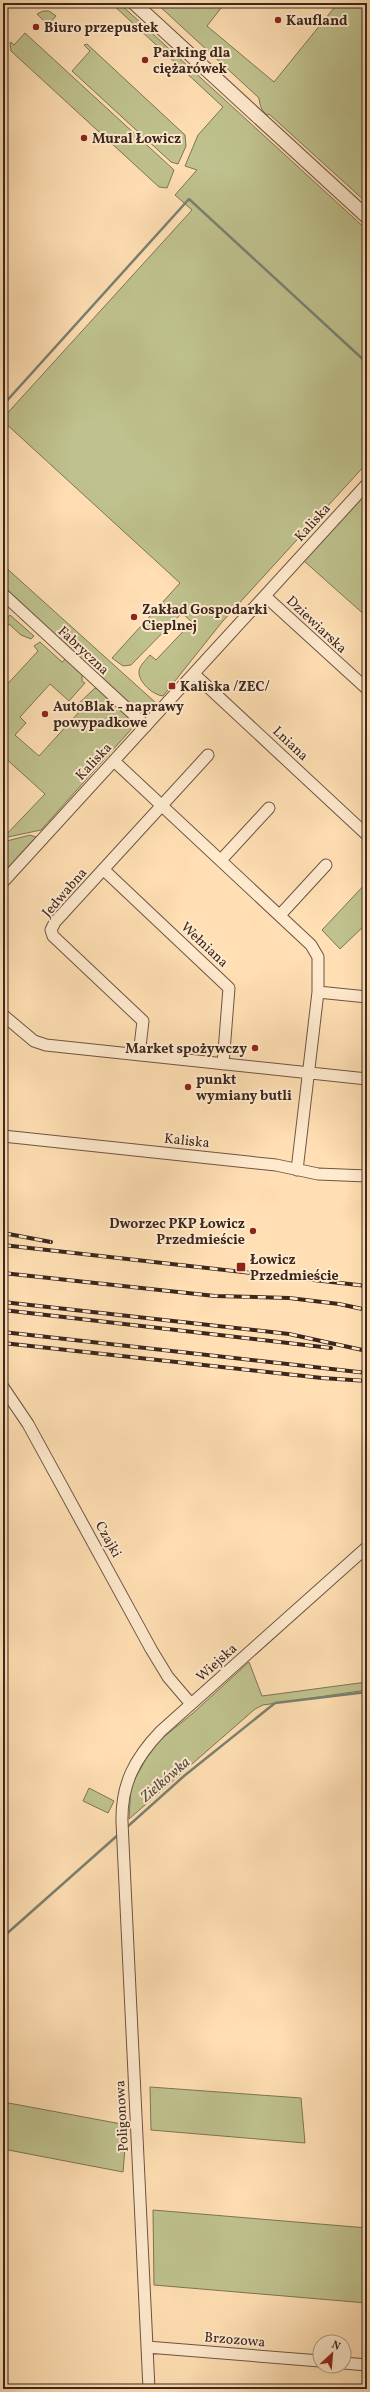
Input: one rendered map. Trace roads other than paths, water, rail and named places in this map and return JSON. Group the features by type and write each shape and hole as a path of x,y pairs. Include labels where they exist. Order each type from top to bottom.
{"street":[{"path":"134,3 367,217"},
{"name":"Kaliska","path":"3,882 367,484"},
{"name":"Fabryczna","path":"3,594 146,726"},
{"name":"Dziewiarska","path":"265,596 367,689"},
{"name":"Lniana","path":"194,674 367,835"},
{"name":"Jedwabna","path":"139,1055 143,1022 53,936 51,930 54,922 104,870 208,755"},
{"path":"114,761 280,915 316,953 319,968 318,992 297,1170"},
{"path":"221,860 269,808"},
{"path":"280,915 326,865"},
{"name":"Wełniana","path":"104,870 229,988 223,1064"},
{"path":"318,992 367,997"},
{"path":"3,1015 34,1041 46,1045 367,1079"},
{"name":"Kaliska","path":"3,1136 268,1164 318,1174 367,1176"},
{"name":"Czajki","path":"3,1386 28,1424 151,1649 168,1676 191,1704"},
{"name":"Wiejska","path":"122,1822 124,1789 130,1771 151,1742 191,1704 367,1547"},
{"name":"Poligonowa","path":"122,1822 149,2389"},
{"name":"Brzozowa","path":"147,2347 312,2360"},
{"path":"352,2364 367,2365"}],"waterway":[{"path":"3,405 189,199 367,363"},
{"name":"Zielkówka","path":"126,1828 184,1776 275,1703 367,1692"},
{"name":"Zielkówka","path":"3,1937 119,1834"}],"railway":[{"path":"3,1233 51,1242"},
{"path":"3,1245 367,1286"},
{"path":"3,1273 215,1296 289,1298 339,1304 367,1310"},
{"path":"3,1302 289,1334 367,1351"},
{"path":"3,1310 331,1348"},
{"path":"3,1332 367,1373"},
{"path":"3,1343 322,1378 367,1381"}],"place":[{"name":"Kaufland","path":"278,20"},
{"name":"Biuro przepustek","path":"36,27"},
{"name":"Parking dla ciężarówek","path":"145,60"},
{"name":"Mural Łowicz","path":"84,138"},
{"name":"Zakład Gospodarki Cieplnej","path":"134,617"},
{"name":"Kaliska /ZEC/","path":"172,686"},
{"name":"AutoBlak - naprawy powypadkowe","path":"45,714"},
{"name":"Market spożywczy","path":"255,1048"},
{"name":"punkt wymiany butli","path":"188,1087"},
{"name":"Dworzec PKP Łowicz Przedmieście","path":"253,1231"},
{"name":"Łowicz Przedmieście","path":"241,1267"}]}
